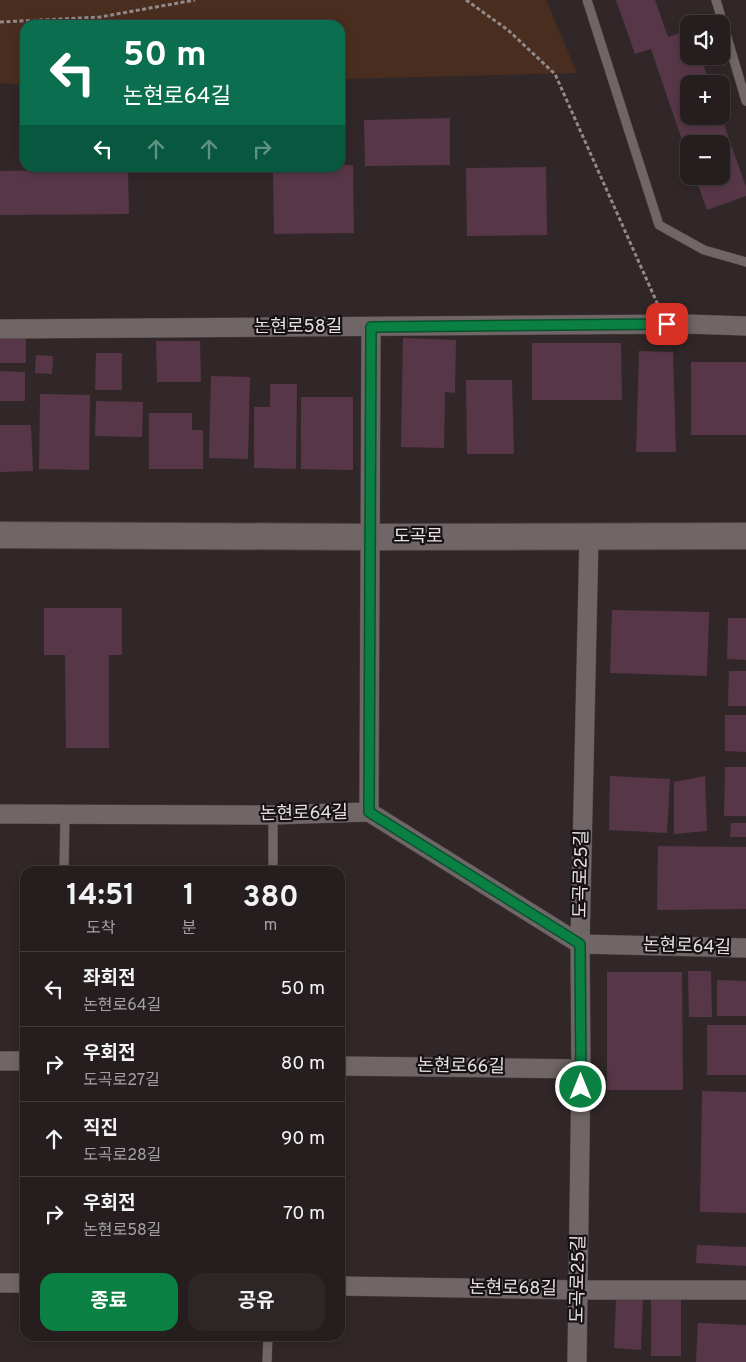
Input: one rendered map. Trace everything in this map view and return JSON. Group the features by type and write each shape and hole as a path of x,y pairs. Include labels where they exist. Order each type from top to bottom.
{"main road":[{"name":"도곡로","path":"0,535 370,537 746,536"}],"street":[{"name":"논현로58길","path":"0,329 667,324 746,326"},
{"path":"369,812 371,327"},
{"name":"도곡로25길","path":"577,1362 581,1069 580,944 589,536"},
{"name":"논현로64길","path":"0,814 273,815 369,812 580,944 746,948"},
{"path":"0,1061 20,1061"},
{"name":"논현로66길","path":"345,1066 581,1069"},
{"path":"0,1283 20,1283"},
{"name":"논현로68길","path":"345,1286 579,1290 746,1290"}],"lane":[{"path":"587,0 659,225 704,250 746,262"},
{"path":"716,0 746,101"},
{"path":"64,866 65,814"},
{"path":"273,815 273,866"},
{"path":"267,1362 268,1341"}],"path":[{"path":"40,20 100,17 195,0"},
{"path":"466,0 508,30 555,74 667,324"},
{"path":"0,22 20,21"}],"shaded area":[{"path":"0,0 546,0 577,73 345,79 345,20 20,20 20,85 0,83"}],"building":[{"path":"616,0 655,0 668,37 680,33 680,65 703,65 707,75 680,75 680,125 724,125 728,135 680,135 651,49 635,54"},
{"path":"450,118 450,165 365,166 364,120"},
{"path":"730,142 746,187 746,196 707,210 698,185 730,185"},
{"path":"345,165 353,165 354,233 274,234 273,172 345,172"},
{"path":"546,167 547,235 467,236 466,168"},
{"path":"0,171 128,172 129,214 0,215"},
{"path":"0,337 26,337 26,363 0,363"},
{"path":"403,338 456,340 455,393 445,392 444,448 401,447"},
{"path":"156,341 200,341 201,382 157,382"},
{"path":"532,343 621,343 622,400 532,400"},
{"path":"639,351 673,352 676,452 636,452"},
{"path":"96,353 122,353 122,390 95,390"},
{"path":"36,355 53,356 52,374 35,373"},
{"path":"691,362 746,362 746,435 691,435"},
{"path":"0,371 25,372 25,401 0,401"},
{"path":"211,376 250,377 248,459 209,458"},
{"path":"466,380 512,380 514,454 467,454"},
{"path":"270,384 297,384 296,469 254,468 254,407 270,407"},
{"path":"40,394 90,395 89,470 39,469"},
{"path":"301,397 353,397 353,470 301,469"},
{"path":"96,401 143,402 142,437 95,436"},
{"path":"149,413 192,413 192,430 203,430 203,469 149,469"},
{"path":"0,425 31,425 33,471 0,472"},
{"path":"44,608 122,608 122,655 109,655 109,748 66,748 65,655 44,655"},
{"path":"612,610 709,612 707,676 610,673"},
{"path":"728,618 746,618 746,660 727,659"},
{"path":"729,671 746,671 746,706 728,706"},
{"path":"725,715 746,715 746,752 725,751"},
{"path":"725,767 746,767 746,816 724,816"},
{"path":"610,776 670,779 667,833 609,830"},
{"path":"705,776 707,831 674,834 674,782"},
{"path":"731,823 746,823 746,837 730,837"},
{"path":"658,846 746,847 746,909 657,910"},
{"path":"688,971 711,971 712,1017 689,1017"},
{"path":"607,972 682,972 683,1090 607,1090"},
{"path":"717,980 746,981 746,1016 717,1016"},
{"path":"707,1025 746,1025 746,1075 707,1075"},
{"path":"702,1091 746,1092 746,1213 700,1212"},
{"path":"697,1245 746,1247 746,1266 696,1263"},
{"path":"616,1298 643,1299 641,1350 614,1348"},
{"path":"651,1300 681,1300 681,1356 651,1356"},
{"path":"698,1323 746,1325 746,1362 696,1362"}],"route":[{"path":"581,1087 580,944 369,812 371,327 667,324"}]}
